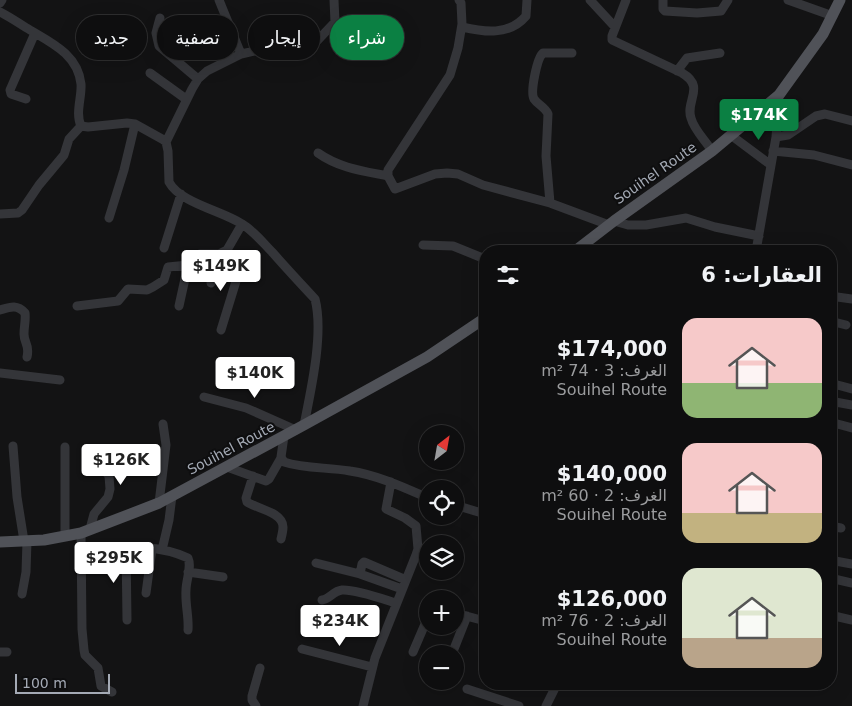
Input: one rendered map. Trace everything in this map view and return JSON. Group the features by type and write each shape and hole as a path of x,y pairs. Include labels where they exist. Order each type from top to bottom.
{"main road":[{"name":"Souihel Route","path":"583,245 732,136 779,96 816,45 840,0"},
{"name":"Souihel Route","path":"0,542 26,541 86,531 159,503 300,428 427,357 479,323"}],"street":[{"path":"218,0 241,54"},
{"path":"204,397 246,408 300,428 315,361 317,307 315,299 253,232 242,224 181,194 172,186 169,182 166,142 186,99 198,79 207,71 241,54 264,49 293,48 317,41 335,22 334,0"},
{"path":"459,0 461,3 462,27 450,75 388,170 388,176 395,189 435,174 458,174 489,187 550,203 612,223 646,226 686,218 715,227 759,236"},
{"path":"462,27 486,31 508,29 515,26 526,16 527,0"},
{"path":"590,0 615,27"},
{"path":"626,0 612,36 614,41 686,75 694,86 690,112 691,119 712,151"},
{"path":"663,0 665,11 697,13 721,11 728,0"},
{"path":"788,0 833,16"},
{"path":"0,12 60,47 72,62 80,74 79,120 81,126"},
{"path":"26,100 11,94 10,90 35,32"},
{"path":"550,203 546,156 548,114 546,109 533,98 536,68 539,55 543,53 572,53"},
{"path":"677,71 685,60 690,57 720,53"},
{"path":"176,60 198,79"},
{"path":"150,73 186,99"},
{"path":"757,245 776,137 779,96"},
{"path":"776,137 788,136 816,116 829,115 852,121"},
{"path":"81,126 135,124 166,142"},
{"path":"109,218 124,170 135,124"},
{"path":"0,214 18,213 22,210 39,185 64,155 69,139 81,126"},
{"path":"732,136 771,165"},
{"path":"773,151 814,156 852,166"},
{"path":"318,153 348,169 388,176"},
{"path":"164,248 181,194"},
{"path":"211,283 221,253 230,247 242,224"},
{"path":"423,245 453,246 479,256"},
{"path":"180,306 188,265 200,254 221,253 240,262 242,265 220,330"},
{"path":"77,306 118,301 130,288 147,290 164,280 168,267 188,265"},
{"path":"837,297 852,300"},
{"path":"0,310 12,307 25,313 24,338 29,348 27,357"},
{"path":"837,322 846,324"},
{"path":"0,373 60,380"},
{"path":"837,385 852,389"},
{"path":"837,402 852,405"},
{"path":"159,503 166,445 163,424"},
{"path":"837,424 852,428"},
{"path":"227,467 268,480 282,458 284,436"},
{"path":"13,446 17,498 26,541 26,572 22,594"},
{"path":"65,447 65,536"},
{"path":"282,458 284,462 296,465 349,470 391,482 419,494"},
{"path":"88,467 105,471 109,476 110,489 108,497 94,514 81,547 84,650 89,660 98,668 101,686 112,692"},
{"path":"253,476 246,498 247,502 271,513 282,522 281,539"},
{"path":"363,706 372,667 418,549 416,526 405,518 386,509 391,482"},
{"path":"146,592 157,550 169,520 172,496"},
{"path":"464,508 479,512"},
{"path":"837,527 841,528"},
{"path":"81,547 126,547 157,550 188,558 190,562 185,592 186,611 189,618 188,630"},
{"path":"126,547 127,620"},
{"path":"837,561 852,564"},
{"path":"316,563 404,584"},
{"path":"188,572 224,577"},
{"path":"837,580 852,583"},
{"path":"322,600 335,591 346,590 396,603"},
{"path":"464,615 479,619"},
{"path":"456,645 467,616"},
{"path":"837,617 852,620"},
{"path":"413,652 420,635"},
{"path":"302,649 372,667"},
{"path":"256,706 252,696 260,668"},
{"path":"467,689 520,706"},
{"path":"546,706 554,690"}]}
